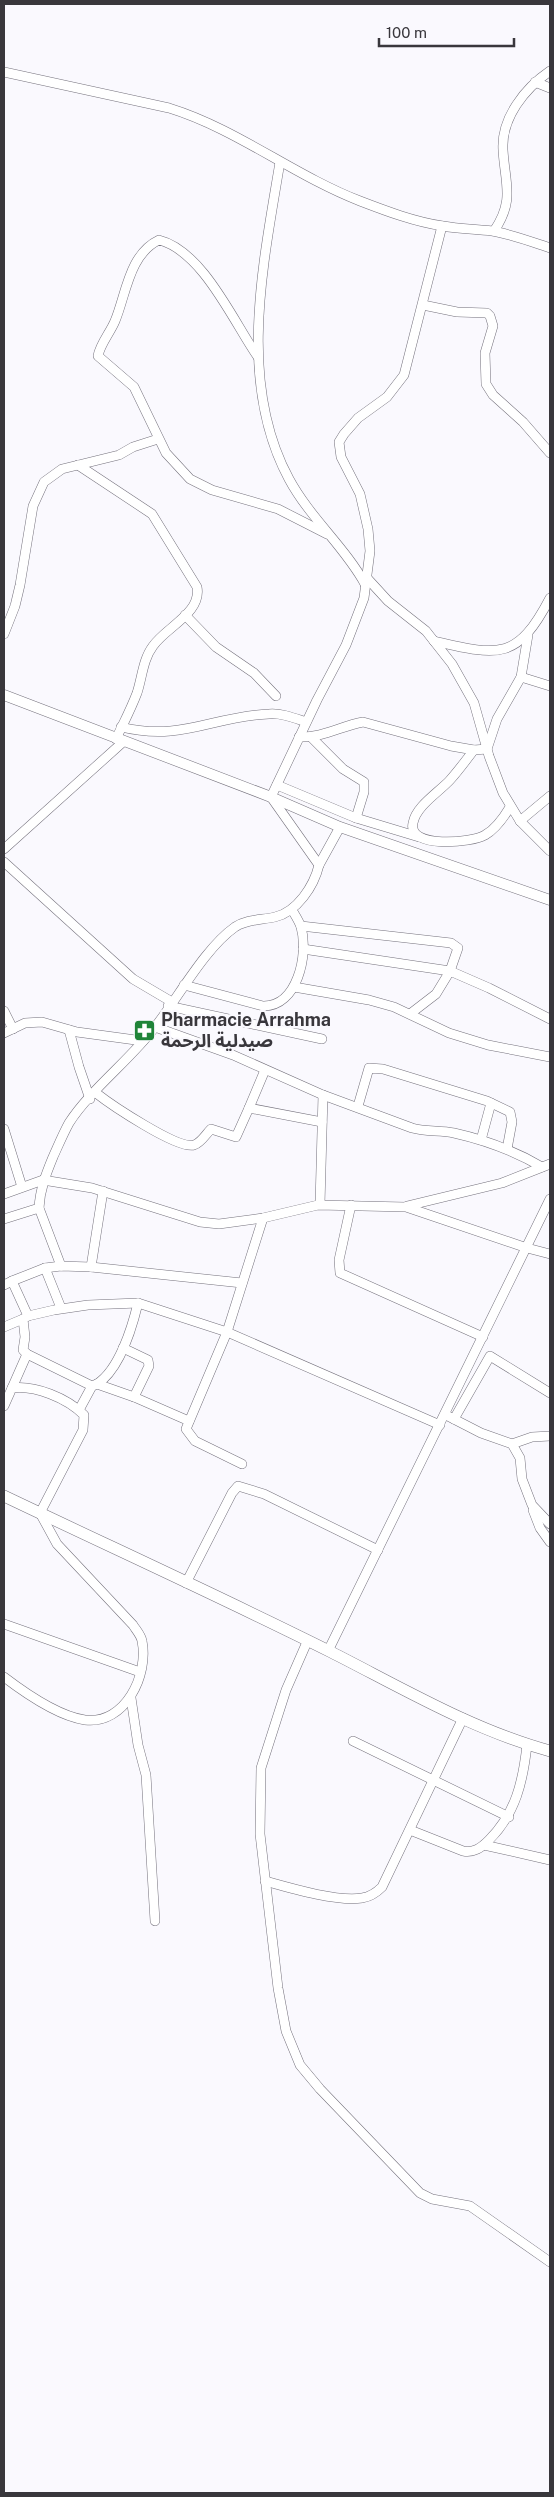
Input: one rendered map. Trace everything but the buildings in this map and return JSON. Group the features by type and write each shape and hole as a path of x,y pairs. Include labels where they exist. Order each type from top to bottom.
{"main road":[{"path":"4,1496 328,1651 463,1718 527,1745 550,1751"}],"street":[{"path":"494,231 507,205 508,189 502,149 503,134 508,118 535,82 550,71"},
{"path":"4,72 193,115 324,186 360,201 442,226 494,231 550,248"},
{"path":"535,82 550,88"},
{"path":"280,162 265,253 258,357 260,390 275,451 294,487 327,534 366,580 426,631 452,664 474,703 487,749 510,807 520,821 550,851"},
{"path":"271,797 306,722 358,620 364,598 370,551 364,507 360,494 341,457 339,442 358,418 386,397 404,374 424,305 442,226"},
{"path":"258,357 242,334 228,308 202,271 160,240 154,243 129,276 118,313 100,347 98,356 134,387 158,439 178,468 201,485 212,490 278,509 327,534"},
{"path":"424,305 450,311 487,313 490,316 492,326 485,353 486,384 550,453"},
{"path":"4,634 15,606 31,515 38,493 44,482 53,474 78,465 119,455 133,447 158,439"},
{"path":"4,849 120,740 121,728 136,694 152,646 197,601 197,588 159,525 142,506 78,465"},
{"path":"434,641 474,650 490,651 515,646 528,635 550,598"},
{"path":"185,615 216,647 254,673 276,696"},
{"path":"487,749 497,719 521,677 528,635"},
{"path":"521,677 550,686"},
{"path":"4,695 271,797 340,827 550,900"},
{"path":"121,728 140,732 163,733 270,714 306,722"},
{"path":"300,737 311,737 363,722 451,746 474,750 487,749"},
{"path":"311,737 342,769 364,782 364,792 356,818"},
{"path":"419,837 412,829 415,817 450,781 474,750"},
{"path":"276,786 356,818 419,837 444,842 473,840 485,836 494,829 510,807"},
{"path":"520,821 550,796"},
{"path":"271,797 319,865"},
{"path":"61,1266 39,1208 43,1180 70,1122 155,1027 184,985 215,946 235,928 244,923 275,917 292,910 314,882 319,865 340,827"},
{"path":"4,862 133,979 170,1004 322,1039"},
{"path":"184,985 263,1006 276,1005 294,987 303,949 301,926 292,910"},
{"path":"301,926 455,944 458,951 450,971 436,994 410,1014"},
{"path":"303,949 450,971 490,988 550,1019"},
{"path":"294,987 369,1000 410,1014 449,1032 488,1046 550,1057"},
{"path":"4,1011 8,1031 25,1024 42,1022 70,1030 143,1041"},
{"path":"155,1027 233,1055 323,1095 358,1106 412,1128 425,1132 454,1133 481,1140 546,1166"},
{"path":"70,1030 78,1067 93,1096 181,1143 191,1145 199,1142 211,1129 236,1137 265,1070"},
{"path":"358,1106 366,1073 369,1068 374,1067 491,1103 510,1112 512,1116 507,1149"},
{"path":"320,1204 323,1095"},
{"path":"481,1140 491,1103"},
{"path":"249,1108 322,1122"},
{"path":"4,1129 22,1187"},
{"path":"406,1207 502,1182 546,1166"},
{"path":"4,1194 43,1180 103,1191 200,1222 219,1224 263,1218 320,1204 406,1207 550,1254"},
{"path":"91,1267 103,1191"},
{"path":"450,1417 483,1337 550,1199"},
{"path":"351,1205 339,1260 340,1272 483,1337"},
{"path":"4,1219 39,1208"},
{"path":"242,1464 195,1441 186,1429 227,1332 263,1218"},
{"path":"189,1422 134,1397 94,1385 27,1354 23,1350 26,1318 8,1283 45,1268 61,1266 91,1267 242,1283"},
{"path":"45,1268 61,1308"},
{"path":"4,1327 26,1318 61,1308 116,1302 138,1303 227,1332 440,1425"},
{"path":"79,1410 94,1385 103,1380 123,1348 133,1324 138,1303"},
{"path":"123,1348 148,1360 149,1366 134,1397"},
{"path":"4,1406 27,1354"},
{"path":"328,1651 440,1425 450,1417 490,1356 550,1393"},
{"path":"12,1388 34,1388 79,1410 85,1420 83,1430 40,1513 58,1544 133,1625 142,1639 144,1654 132,1698 136,1732 147,1782 155,1921"},
{"path":"450,1417 512,1444 520,1458 522,1479 536,1520 550,1542"},
{"path":"512,1444 532,1437 550,1436"},
{"path":"186,1583 232,1493 238,1486 264,1494 378,1550"},
{"path":"532,1505 550,1524"},
{"path":"4,1624 140,1672"},
{"path":"308,1642 286,1690 261,1768 260,1834 278,1988 286,2032 300,2065 345,2117 420,2193 432,2199 470,2206 550,2262"},
{"path":"4,1677 40,1702 86,1720 109,1715 132,1698"},
{"path":"266,1881 320,1894 362,1898 376,1892 386,1883 463,1718"},
{"path":"353,1740 509,1817"},
{"path":"410,1830 463,1851 470,1852 484,1845 509,1817 522,1782 527,1745"},
{"path":"484,1845 550,1860"}],"place":[{"name":"Pharmacie Arrahma صيدلية الرحمة","path":"145,1030"}]}
